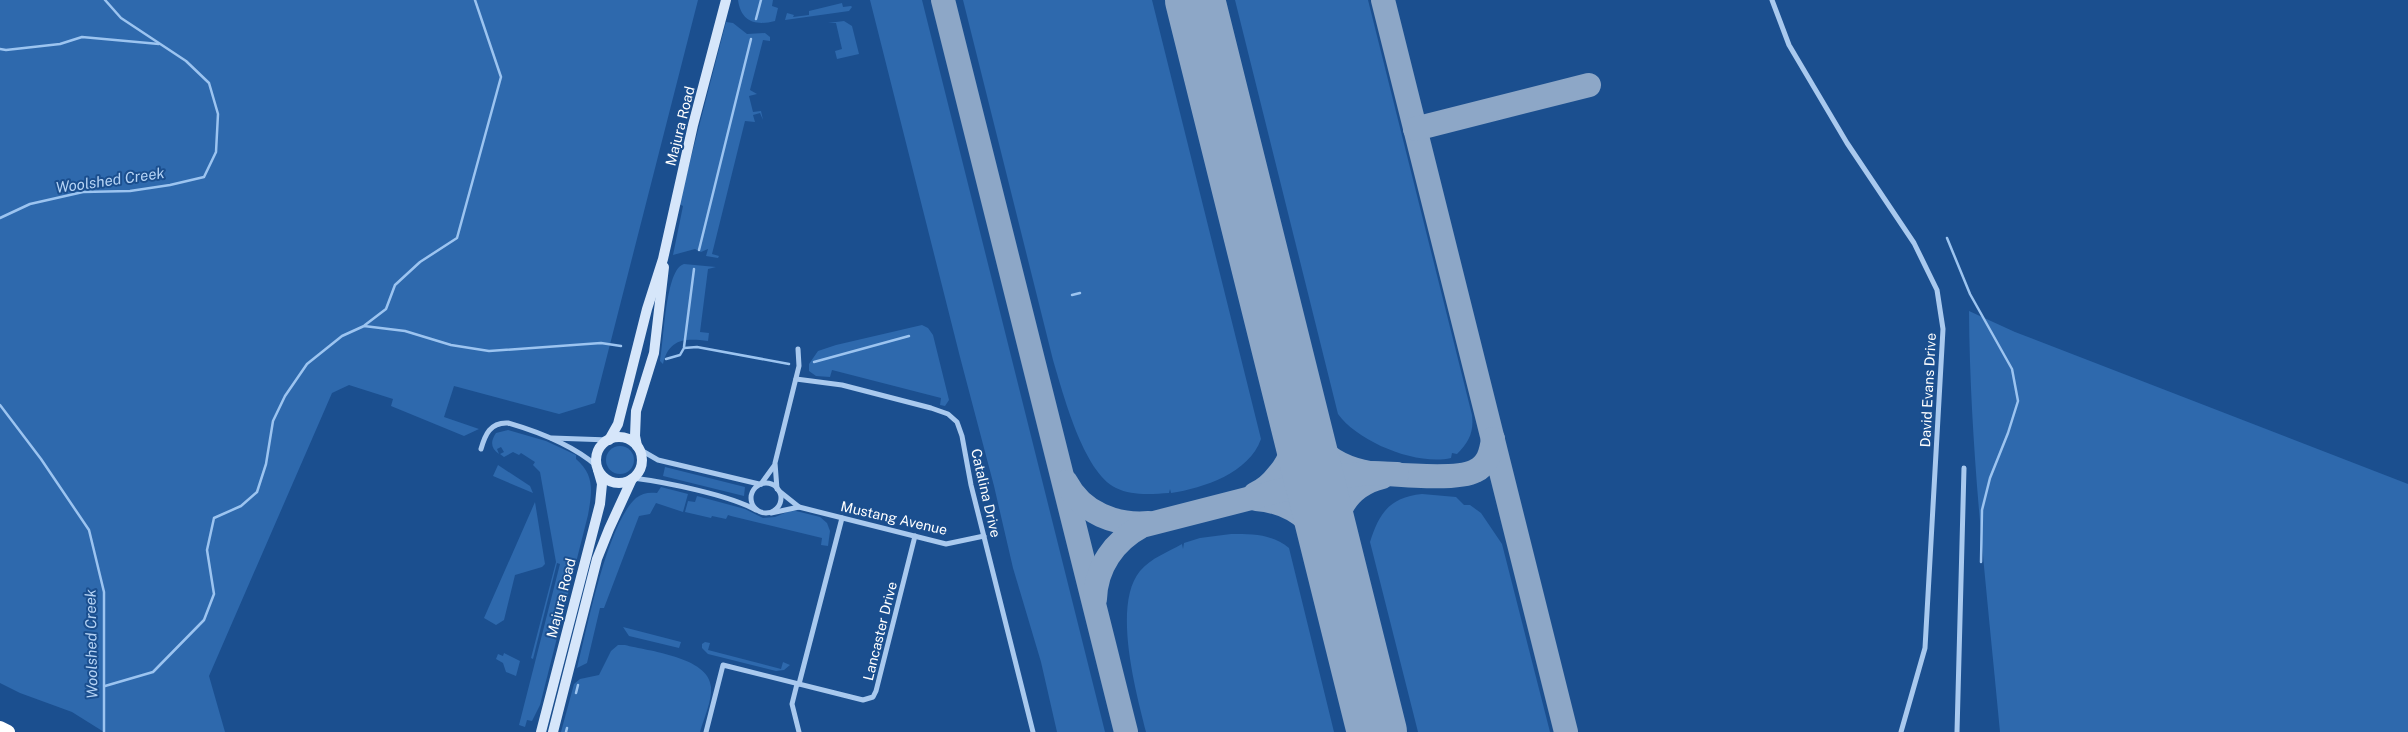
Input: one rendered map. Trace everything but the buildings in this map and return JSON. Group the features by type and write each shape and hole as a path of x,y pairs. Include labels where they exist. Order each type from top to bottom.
{"highway":[{"path":"0,728 8,732"}],"main road":[{"name":"Majura Road","path":"609,440 618,424 647,310 663,259 693,125 726,0"},
{"name":"Majura Road","path":"638,447 635,438 636,411 655,345 664,275 663,259"},
{"path":"624,438 638,447 642,463 639,472 633,479 625,482 613,482 606,479 598,468 599,450 609,440 624,438"},
{"name":"Majura Road","path":"541,732 600,504 602,484 598,468"},
{"name":"Majura Road","path":"553,732 597,559 633,479"}],"street":[{"name":"David Evans Drive","path":"1772,0 1789,45 1846,143 1914,243 1937,290 1943,329 1925,648 1913,697 1901,732"},
{"path":"633,479 669,484 745,504 764,514 771,513 780,503 775,463 796,379 799,363 798,350"},
{"name":"Catalina Drive","path":"796,379 851,387 932,408 951,416 961,432 971,486 1033,732"},
{"path":"481,449 487,432 492,427 501,423 511,424 547,437 581,454 598,468"},
{"path":"547,437 609,440"},
{"path":"638,447 658,460 760,484 770,484 778,489"},
{"path":"756,510 751,503 750,496 754,488 760,484 775,463"},
{"path":"1957,732 1964,468"},
{"name":"Mustang Avenue","path":"778,489 800,507 948,544 984,536"},
{"name":"Mustang Avenue","path":"771,513 800,507"},
{"path":"799,732 792,704 842,518"},
{"name":"Lancaster Drive","path":"706,732 723,665 865,701 874,695 915,536"}],"shaded area":[{"path":"0,0 698,0 595,403 559,414 454,386 444,417 479,429 464,436 391,406 393,399 349,385 332,393 209,676 225,732 104,732 72,712 20,693 0,683"},
{"path":"738,0 773,0 772,6 778,8 775,21 762,23 750,21 742,13"},
{"path":"870,0 922,0 1105,732 1057,732 1041,662 1013,568 994,486"},
{"path":"963,0 1152,0 1261,439 1247,461 1224,477 1211,483 1171,493 1170,489 1169,493 1142,494 1122,491 1104,479 1084,449 1069,411 1053,360"},
{"path":"1235,0 1368,0 1472,415 1470,436 1457,454 1452,453 1451,458 1437,460 1389,450 1359,434 1338,414"},
{"path":"842,3 843,7 852,7 849,11 785,20 787,13 794,15 793,17 809,15 809,11"},
{"path":"844,21 852,26 859,54 837,59 835,51 842,49 836,23 828,23"},
{"path":"726,22 733,23 747,34 765,33 770,37 770,41 763,40 750,90 757,94 749,96 753,112 761,111 763,120 760,113 753,115 755,122 745,121 712,254 719,256 718,258 706,256 708,249 701,252 695,249 673,255 683,206 679,204"},
{"path":"684,264 716,267 708,269 700,332 709,333 708,341 685,340 679,342 669,349 663,364 660,361 669,292 678,269"},
{"path":"1969,311 2015,332 2408,484 2408,732 2000,732 1972,417"},
{"path":"922,325 928,328 933,335 949,400 945,406 940,405 941,398 832,370 830,377 816,376 809,371 809,364 818,351"},
{"path":"508,430 546,441 576,455 576,459 586,471 591,484 588,515 540,705 532,721 527,720 525,727 519,725 560,564 557,563 533,659 531,658 556,562 540,472 533,465 535,462 521,453 519,455 513,452 504,457 500,454 504,452 501,447 497,449 499,454 493,447 492,442 496,433"},
{"path":"620,446 630,450 634,460 630,470 620,474 610,470 606,460 610,450"},
{"path":"498,465 530,486 533,493 493,476"},
{"path":"665,467 745,487 744,496 663,476"},
{"path":"661,487 688,494 683,512 656,503 650,514 639,516 604,608 600,608 587,663 577,668 599,578 616,530 626,511 636,498 646,493 657,493"},
{"path":"1422,494 1456,497 1464,505 1470,505 1481,513 1502,544 1550,732 1418,732 1370,542 1377,523 1387,508 1402,499"},
{"path":"697,496 745,509 763,518 775,517 792,510 820,517 827,523 830,531 828,546 821,545 822,538 728,515 726,519 712,516 711,518 685,512 688,501 695,502"},
{"path":"535,502 545,564 542,567 515,575 504,620 496,625 484,618"},
{"path":"1231,534 1269,537 1289,548 1334,732 1146,732 1132,672 1129,649 1128,605 1132,586 1144,566 1182,544 1183,549 1184,543 1200,538"},
{"path":"623,627 681,642 679,648 629,636"},
{"path":"705,642 710,643 708,650 781,669 783,662 790,665 784,670 776,671 708,654 702,648 702,644"},
{"path":"618,645 676,657 689,662 708,677 711,692 700,732 561,732 574,684 580,679 599,675 611,651"},
{"path":"504,653 520,661 516,676 506,672 503,663 496,659 498,654 503,656"}],"waterway":[{"name":"Woolshed Creek","path":"0,218 30,204 83,192 130,191 170,185 204,177 216,152 218,114 209,83 186,61 121,18 105,0"},
{"path":"365,325 386,309 395,285 420,262 457,238 501,77 475,0"},
{"path":"756,19 761,0"},
{"path":"0,49 60,44 82,37 159,44"},
{"path":"699,250 751,39"},
{"path":"1947,238 1970,294 2012,369 2018,401 2008,433 1990,478 1982,510 1981,562"},
{"path":"684,347 694,269"},
{"path":"1072,295 1080,293"},
{"path":"105,686 153,672 204,620 214,594 207,550 214,518 241,506 257,492 266,464 273,421 285,396 307,364 342,336 364,326 405,331 451,345 489,351 601,343 621,346"},
{"path":"814,362 909,336"},
{"path":"666,359 680,355 684,348 697,347 789,364"},
{"name":"Woolshed Creek","path":"0,405 41,459 89,530 104,592 104,732"},
{"path":"576,693 578,685"},
{"path":"566,732 567,728"}],"taxiway":[{"path":"943,0 1126,732"},
{"path":"1383,0 1566,732"},
{"path":"1415,129 1589,85"},
{"path":"1255,494 1268,486 1278,475 1288,460 1294,444 1296,427 1293,392 1280,341"},
{"path":"1293,394 1303,424 1318,447 1340,463 1370,473 1440,476 1466,474 1475,471 1486,462 1493,439"},
{"path":"1095,599 1099,576 1108,556 1123,539 1142,526 1333,477 1370,473 1397,474"},
{"path":"1333,554 1335,528 1342,506 1357,488 1382,477"},
{"path":"1066,482 1081,502 1101,515 1112,520 1149,523"},
{"path":"1256,499 1271,501 1285,506 1308,521 1326,543 1337,571"}],"runway":[{"path":"1195,0 1377,732"}]}
